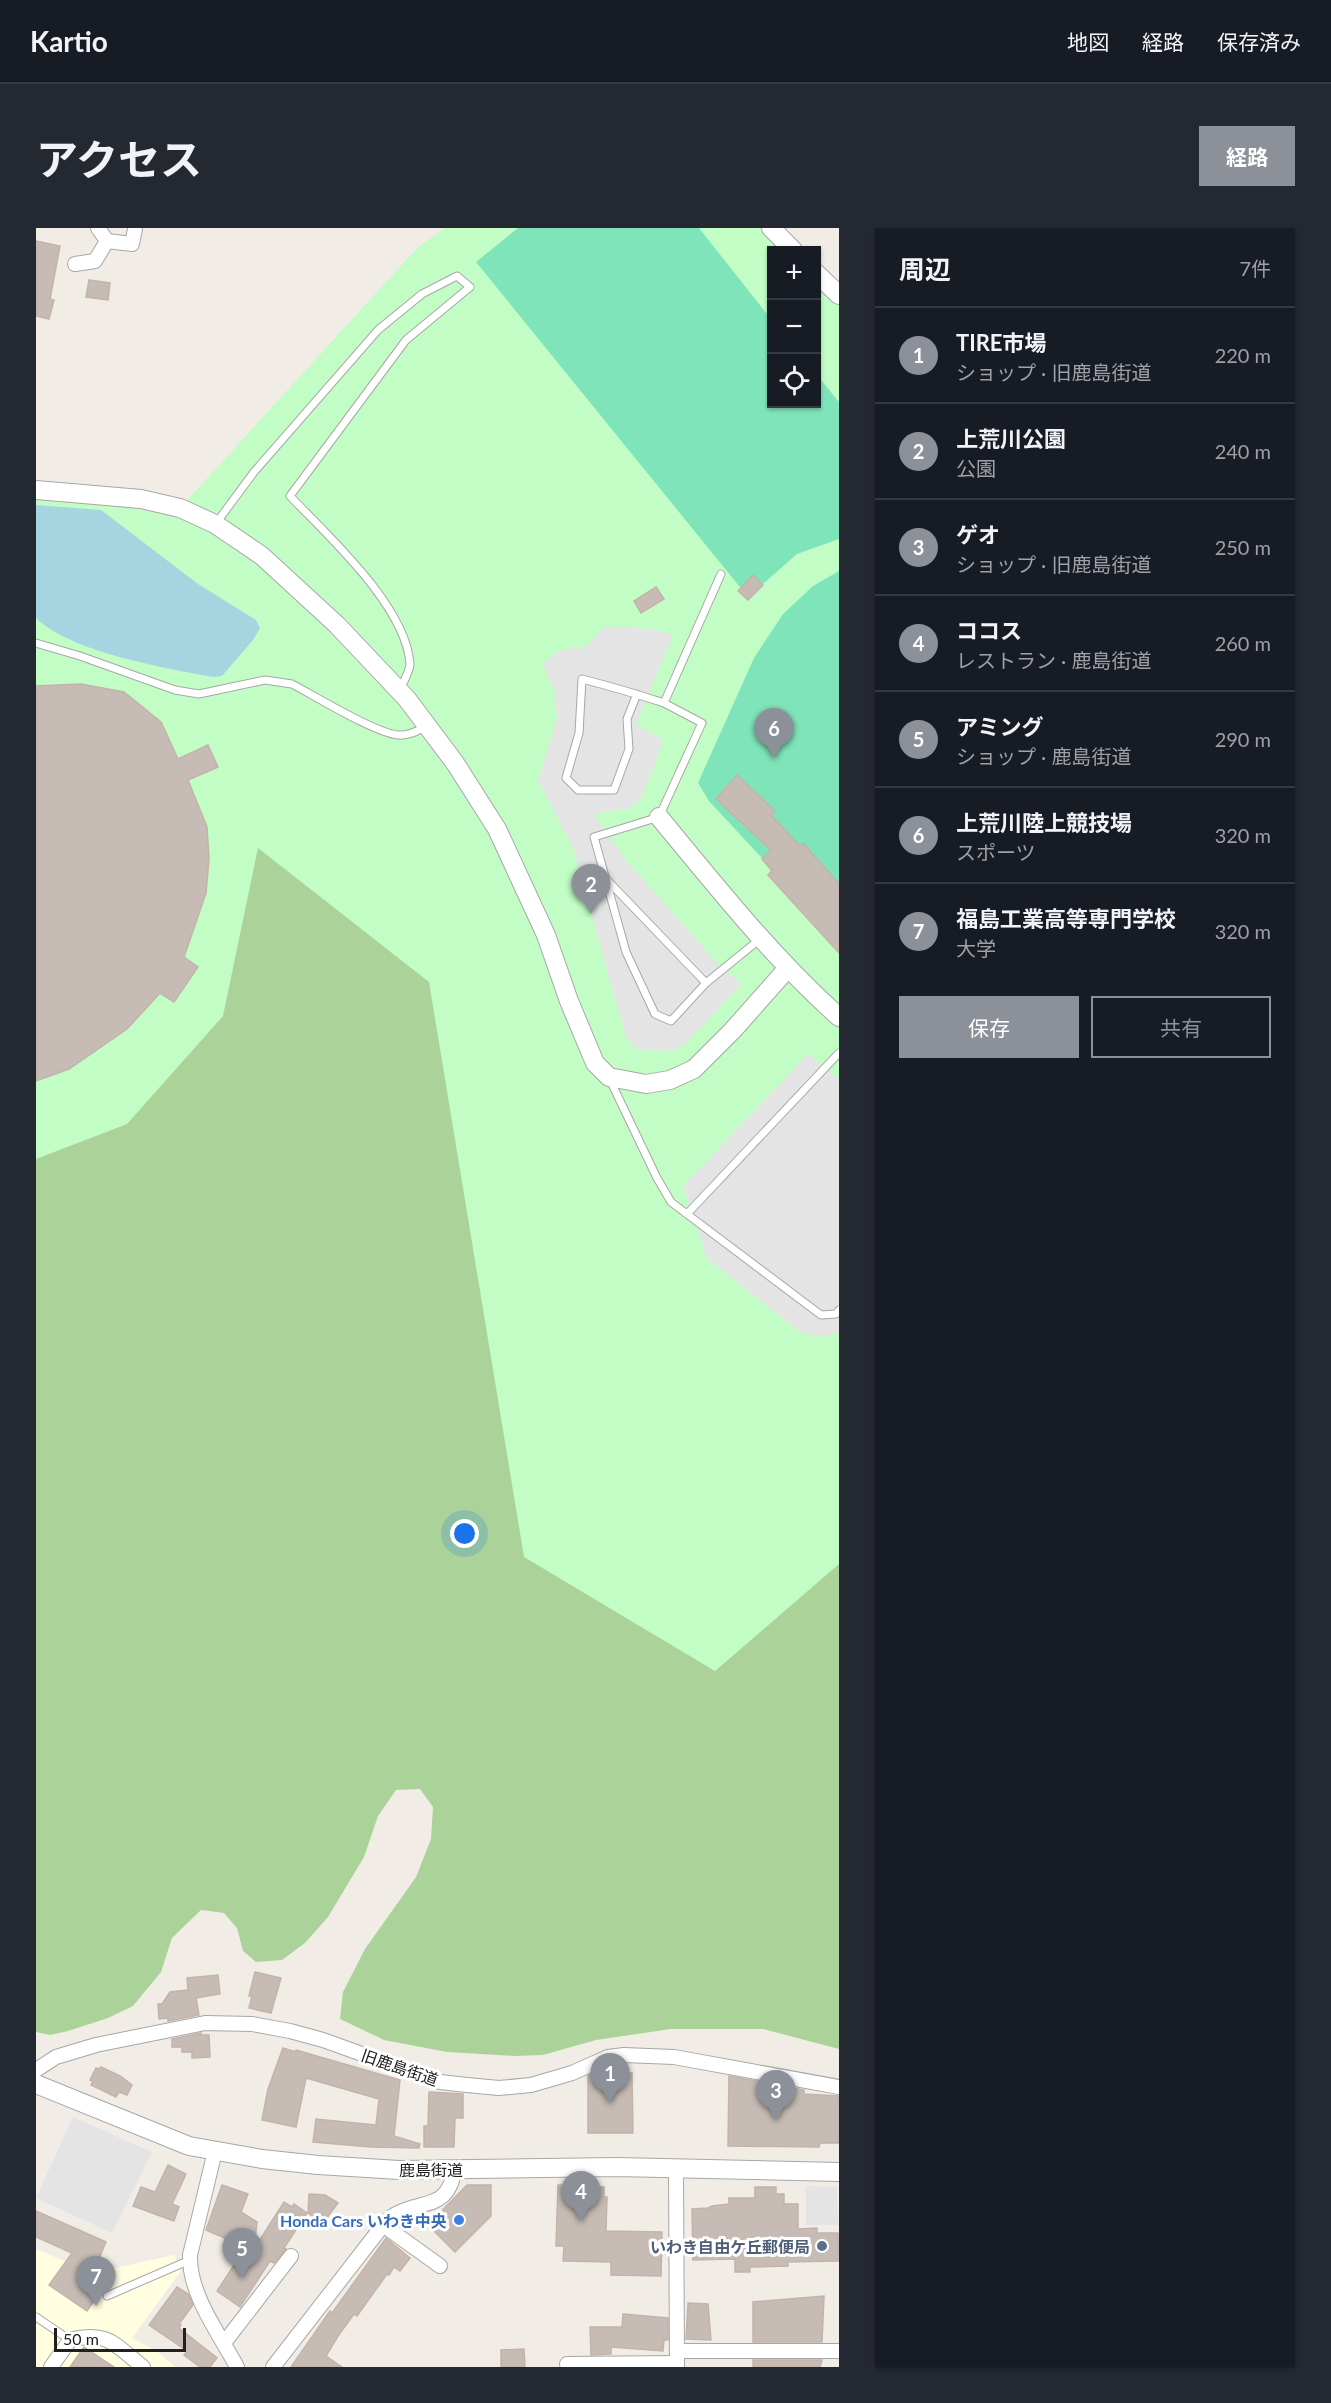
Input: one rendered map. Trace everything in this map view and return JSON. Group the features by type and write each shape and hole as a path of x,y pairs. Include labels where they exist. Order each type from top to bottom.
{"street":[{"path":"98,228 107,241 132,244 135,229"},
{"path":"771,228 789,246"},
{"path":"75,264 95,261 107,241"},
{"path":"821,278 839,295"},
{"path":"36,490 141,499 180,508 215,525 262,556 337,625 400,691 455,763 497,829 546,935 595,1063 609,1077 646,1084 670,1080 694,1069 733,1030 787,969"},
{"path":"659,817 760,939 787,969 839,1017"},
{"name":"旧鹿島街道","path":"36,2070 56,2056 106,2043 205,2023 252,2024 290,2031 323,2040 440,2082 467,2085 499,2088 531,2085 572,2073 608,2058 624,2055 674,2057 839,2086"},
{"name":"鹿島街道","path":"36,2084 189,2146 262,2159 399,2170 676,2168 839,2172"},
{"path":"215,2151 190,2260 190,2272 197,2295 237,2367"},
{"path":"676,2168 677,2360"},
{"path":"273,2367 383,2225 394,2215 443,2197 452,2183 455,2169"},
{"path":"383,2225 440,2266"},
{"path":"224,2343 291,2256"},
{"path":"51,2367 70,2340 89,2335 106,2337 143,2367"},
{"path":"567,2364 839,2351"}],"lane":[{"path":"215,525 254,472 378,330 422,294 457,276 470,287 406,340 290,496 367,578 400,628 410,665 400,691"},
{"path":"664,703 721,574"},
{"path":"36,643 90,659 176,690 199,694 249,682 281,681 292,684 375,727 398,735 411,734 427,726"},
{"path":"637,694 627,719 629,749 614,790 578,790 566,778 579,733 582,679 637,694 664,703 702,723 659,817 594,837 626,952 655,1014 671,1021 706,983 760,939"},
{"path":"607,880 706,983"},
{"path":"687,1214 839,1053"},
{"path":"609,1077 657,1178 671,1202 821,1315 836,1314 839,1310"},
{"path":"107,2296 190,2260"},
{"path":"36,2317 70,2340"}],"shaded area":[{"path":"605,626 650,629 673,635 636,724 661,739 661,748 641,799 630,808 594,814 626,860 721,967 742,984 684,1045 673,1051 637,1050 626,1037 573,848 538,780 557,718 555,692 543,665 555,653 572,647 585,647"},
{"path":"808,1054 839,1080 839,1332 821,1337 798,1331 707,1258 683,1186"},
{"path":"73,2117 152,2152 112,2233 36,2198"},
{"path":"806,2186 837,2187 838,2225 806,2225"},
{"path":"36,2249 93,2273 174,2255 181,2271 132,2338 158,2352 175,2367 36,2367"}],"green space":[{"path":"445,228 771,228 789,246 767,246 767,408 821,408 821,277 839,295 839,1564 715,1671 524,1557 429,982 258,848 223,1016 127,1124 36,1159 36,490 180,508 418,247"},
{"path":"518,228 699,228 767,314 767,408 821,408 821,380 839,402 839,539 797,554 748,597 476,262"},
{"path":"839,571 839,941 709,801 698,783 754,658 783,614 813,586"},
{"path":"225,766 839,1340 839,2049 763,2029 671,2029 596,2040 543,2055 515,2056 447,2052 384,2040 340,2019 343,1992 365,1949 416,1877 431,1839 433,1807 420,1789 396,1790 378,1816 364,1857 328,1917 305,1943 282,1960 256,1962 243,1951 237,1928 224,1913 201,1910 172,1938 161,1972 133,2006 108,2018 68,2031 50,2035 36,2032 36,1106"}],"water":[{"path":"36,505 101,510 198,584 256,620 260,628 253,640 222,676 213,677 119,657 94,649 52,630 36,618"}],"building":[{"path":"36,241 60,246 50,299 54,300 49,319 36,316"},
{"path":"89,280 110,283 108,300 86,297"},
{"path":"753,575 763,585 748,600 738,591"},
{"path":"656,587 664,599 641,613 634,601"},
{"path":"81,684 124,692 161,722 178,759 208,745 218,767 188,780 207,827 209,859 206,893 184,957 198,967 174,1002 160,993 127,1029 69,1069 36,1081 36,686"},
{"path":"737,775 775,811 771,815 800,846 803,843 839,884 839,953 768,875 772,871 762,859 771,850 716,799"},
{"path":"255,1972 281,1978 271,2013 249,2008 252,1996 249,1996"},
{"path":"218,1975 220,1994 196,1998 199,2015 168,2021 168,2018 159,2019 158,2004 162,2004 170,1992 188,1990 187,1978"},
{"path":"201,2033 201,2035 209,2035 210,2057 192,2058 192,2052 182,2052 182,2047 172,2047 172,2039"},
{"path":"283,2048 400,2080 394,2136 420,2144 419,2148 313,2142 316,2119 376,2125 379,2099 306,2078 296,2127 262,2120 268,2089"},
{"path":"101,2067 132,2085 127,2095 119,2092 116,2097 91,2085 93,2081 90,2080 96,2068"},
{"path":"594,2073 632,2073 633,2133 588,2133 588,2076"},
{"path":"729,2076 804,2090 804,2094 839,2096 839,2143 820,2143 819,2147 728,2146"},
{"path":"429,2092 463,2094 463,2118 455,2118 454,2147 424,2147 424,2126 428,2126"},
{"path":"168,2165 186,2174 172,2204 179,2207 174,2221 133,2206 141,2187 155,2192"},
{"path":"222,2185 248,2194 241,2212 257,2222 254,2249 284,2202 292,2207 294,2204 307,2213 284,2248 286,2249 274,2263 270,2261 240,2307 217,2291 246,2247 206,2230"},
{"name":"Honda Cars いわき中央","path":"467,2185 491,2185 491,2216 455,2252 428,2225"},
{"path":"558,2185 604,2187 604,2197 607,2197 606,2231 662,2232 661,2276 611,2275 611,2262 563,2261 564,2246 556,2246"},
{"path":"755,2187 776,2187 776,2194 784,2194 784,2204 798,2204 798,2229 817,2228 817,2233 838,2233 839,2261 788,2262 788,2266 750,2267 750,2272 735,2272 735,2259 693,2260 692,2209 729,2204 729,2198 755,2198"},
{"path":"309,2194 325,2195 338,2203 323,2223 308,2213"},
{"path":"36,2211 106,2242 89,2282 101,2291 87,2311 49,2285 72,2253 36,2237"},
{"path":"386,2238 410,2258 400,2271 394,2267 389,2275 387,2274 357,2316 354,2314 338,2336 326,2356 342,2367 291,2367 330,2311 332,2313"},
{"path":"177,2287 188,2294 193,2305 179,2324 181,2325 179,2328 217,2358 210,2367 200,2367 184,2355 187,2351 149,2325"},
{"path":"824,2296 822,2342 753,2342 753,2302"},
{"path":"688,2303 708,2304 711,2340 686,2339"},
{"path":"623,2314 668,2318 668,2340 664,2340 663,2351 611,2347 611,2354 591,2355 590,2327 622,2327"},
{"path":"84,2347 114,2367 70,2367"},
{"path":"524,2349 525,2367 501,2367 501,2350"},
{"path":"753,2360 822,2360 820,2367 753,2367"}],"place":[{"name":"上荒川陸上競技場","path":"774,758"},
{"name":"上荒川公園","path":"591,914"},
{"name":"TIRE市場","path":"610,2103"},
{"name":"ゲオ","path":"776,2120"},
{"name":"Honda Cars いわき中央","path":"459,2220"},
{"name":"ココス","path":"581,2221"},
{"name":"いわき自由ケ丘郵便局","path":"822,2246"},
{"name":"アミング","path":"242,2278"},
{"name":"福島工業高等専門学校","path":"96,2306"}]}
